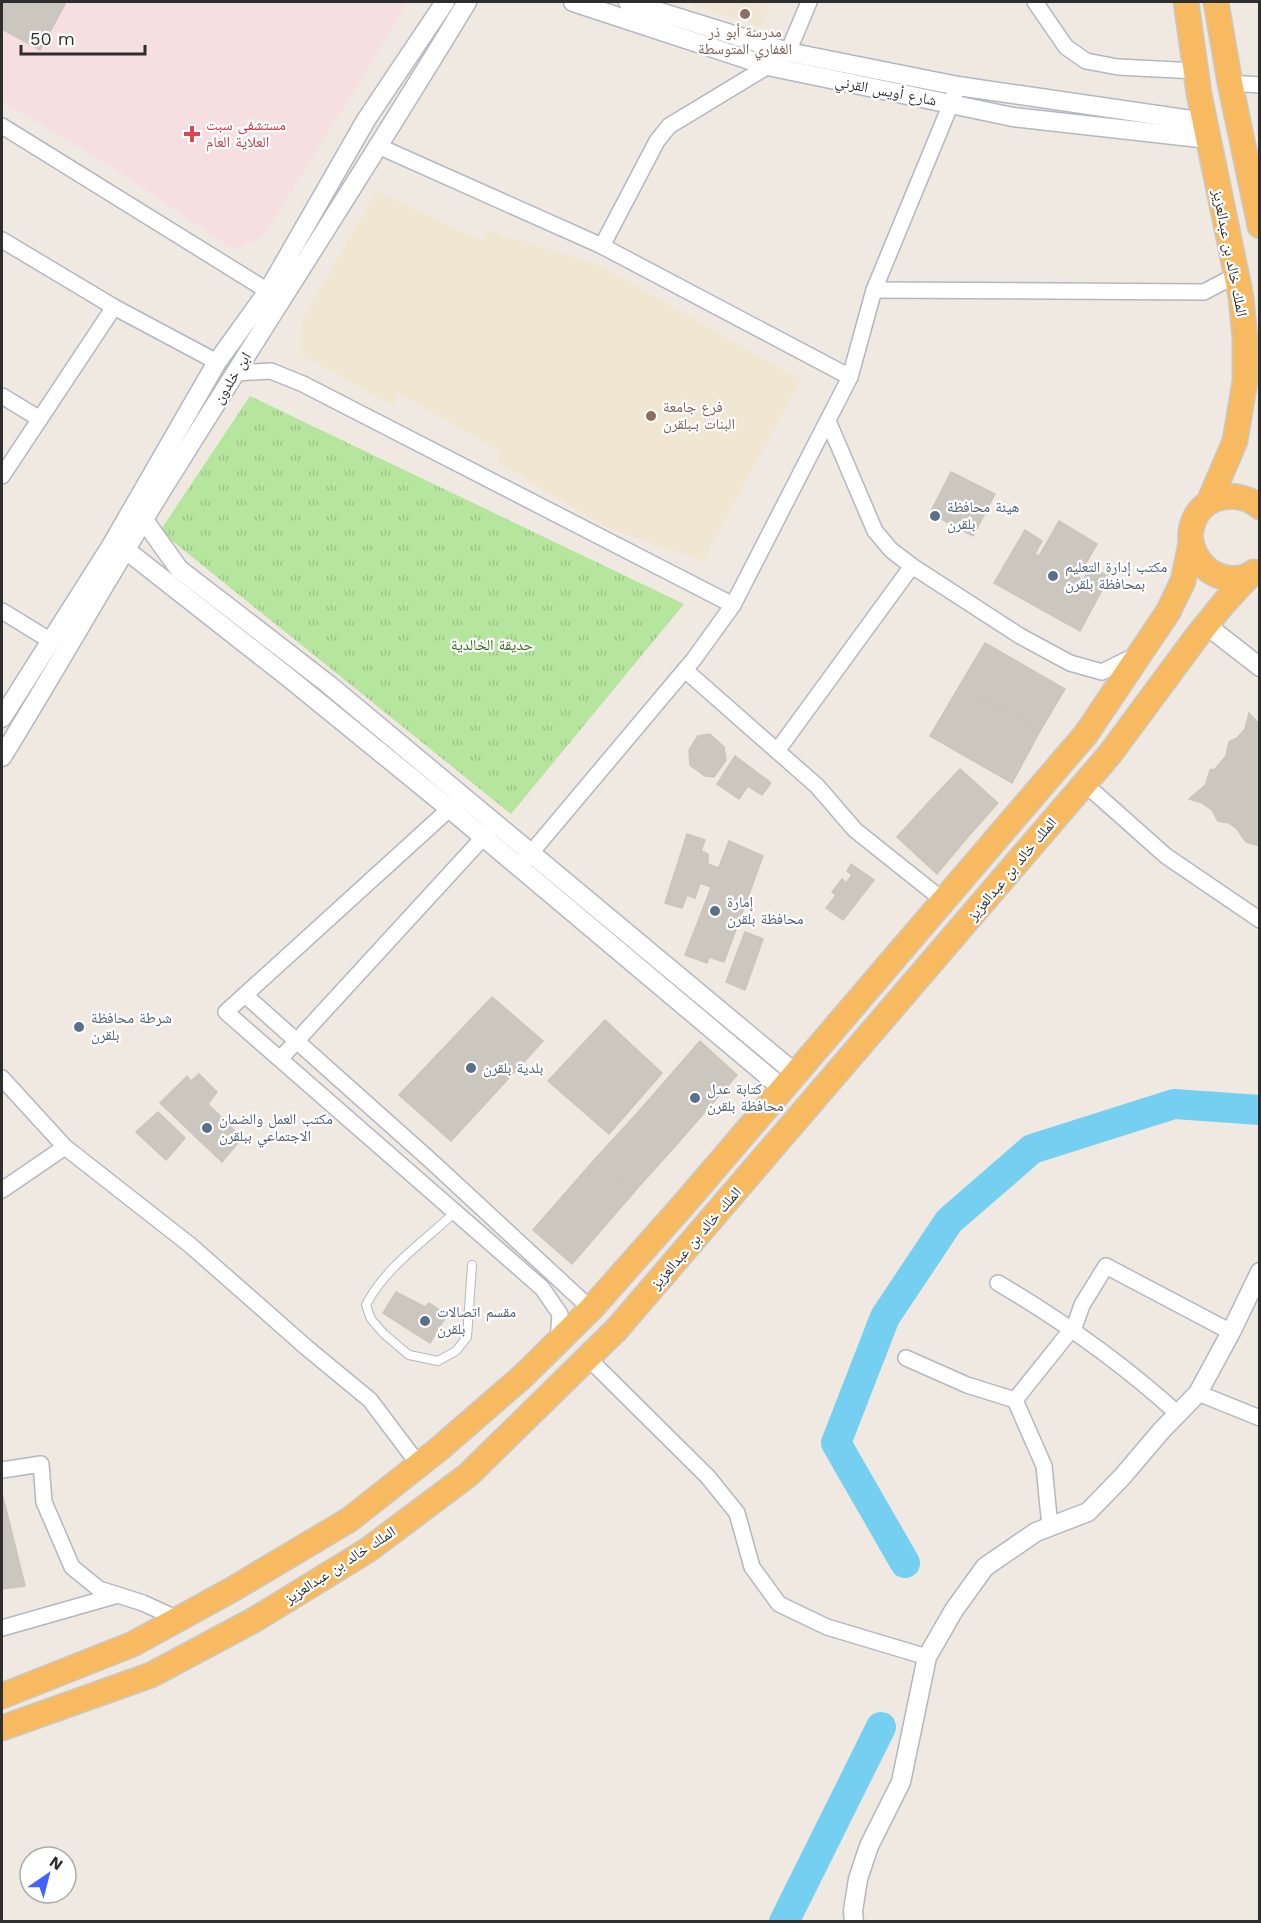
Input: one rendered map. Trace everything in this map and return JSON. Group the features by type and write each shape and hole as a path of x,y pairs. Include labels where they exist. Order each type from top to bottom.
{"highway":[{"name":"الملك خالد بن عبدالعزيز","path":"2,1696 133,1644 233,1589 349,1520 419,1465 522,1377 591,1309 789,1082 1086,734 1168,612 1183,581 1191,543 1191,527 1198,513 1209,502 1234,441 1245,381 1245,339 1241,297 1196,71 1186,2"},
{"path":"1216,2 1259,221"},
{"path":"1209,502 1224,496 1239,496 1253,501 1260,507"},
{"path":"1191,543 1197,557 1206,568 1219,576 1234,579 1254,572"},
{"name":"الملك خالد بن عبدالعزيز","path":"5,1731 151,1675 254,1620 368,1550 468,1475 617,1329 1085,784 1146,707 1206,625 1254,572"}],"street":[{"name":"ابن خلدون","path":"2,718 111,546 217,362 268,291 366,120 445,2"},
{"name":"ابن خلدون","path":"2,757 144,520 468,2"},
{"name":"شارع أويس القرني","path":"573,2 768,66 1013,117 1207,130"},
{"name":"شارع أويس القرني","path":"628,2 788,52 958,86 1207,130"},
{"path":"602,246 657,141 669,126 788,52 809,2"},
{"path":"1035,2 1066,47 1086,61 1118,67 1196,71"},
{"path":"1230,82 1260,85"},
{"path":"524,861 685,670 733,604 850,377 874,290 958,86"},
{"path":"2,126 268,291"},
{"path":"378,146 602,246 850,377"},
{"path":"2,240 114,307 217,362"},
{"path":"874,290 1204,292 1236,275"},
{"path":"2,476 114,307"},
{"path":"235,373 272,371 303,384 733,604"},
{"path":"2,396 39,419"},
{"path":"828,421 875,531 891,550 912,566 1020,636 1070,663 1102,672 1143,651"},
{"path":"144,520 179,568 328,684 456,803 789,1082"},
{"path":"126,550 289,678 456,803"},
{"path":"777,751 912,566"},
{"path":"2,611 51,642"},
{"path":"1206,625 1260,667"},
{"path":"685,670 817,786 855,830 944,901"},
{"path":"1085,784 1166,856 1260,921"},
{"path":"456,803 226,1012 457,1211 542,1288 560,1314 558,1342"},
{"path":"280,1059 489,831"},
{"path":"245,995 430,1160 591,1309"},
{"path":"2,1078 66,1147 190,1245 370,1400 419,1465"},
{"path":"2,1190 66,1147"},
{"path":"1015,1400 1075,1325 1082,1305 1106,1266 1231,1332"},
{"path":"854,1922 853,1911 858,1879 901,1782 927,1657 954,1610 984,1567 1036,1532 1088,1512 1122,1477 1198,1393 1260,1272"},
{"path":"998,1283 1052,1315 1070,1331 1150,1388 1178,1414"},
{"path":"588,1358 708,1477 737,1513 752,1567 779,1604 827,1627 927,1657"},
{"path":"906,1358 967,1385 1015,1400 1044,1466 1050,1527"},
{"path":"1198,1393 1260,1418"},
{"path":"2,1470 41,1464 44,1502 72,1567 99,1589 143,1603 178,1619"},
{"path":"2,1628 118,1595"}],"lane":[{"path":"457,1211 389,1272 372,1293 366,1305 371,1319 384,1334 409,1355 438,1361 456,1351 468,1337 472,1265"}],"shaded area":[{"name":"مستشفى سبت العلاية العام","path":"2,2 407,2 263,237 234,250 113,168 2,101"},
{"name":"مدرسة أبو ذر الغفاري المتوسطة","path":"685,2 770,2 762,27"},
{"path":"377,191 482,241 488,230 603,267 801,380 703,561 606,527 497,462 501,452 398,393 394,406 300,354 303,318"}],"green space":[{"name":"حديقة الخالدية","path":"250,396 684,604 511,814 160,531"}],"building":[{"path":"2,2 61,2 65,4 40,50 2,29"},
{"path":"951,472 995,494 973,536 930,513"},
{"path":"1059,521 1097,544 1078,577 1083,580 1091,566 1109,577 1080,631 994,583 1025,530 1042,541 1035,554 1039,556"},
{"path":"985,643 1065,689 1040,731 960,685"},
{"path":"960,685 1040,731 1012,783 930,736"},
{"path":"1249,713 1260,725 1260,846 1246,842 1237,829 1229,823 1218,821 1212,810 1202,803 1189,799 1206,784 1210,770 1215,769 1226,756 1229,742 1237,738 1245,729"},
{"path":"710,734 724,747 726,760 714,777 705,776 690,765 689,750 698,736"},
{"path":"735,756 771,783 762,795 748,786 739,799 717,784"},
{"path":"960,769 998,803 966,839 927,804"},
{"path":"927,804 966,839 937,874 897,837"},
{"path":"687,834 705,840 701,851 708,854 708,864 719,868 711,887 700,883 695,898 687,895 682,908 665,903"},
{"path":"729,841 763,856 724,962 709,957 707,963 685,955"},
{"path":"851,864 874,880 843,920 826,908 836,895 832,892 842,879 846,883 852,875 847,871"},
{"path":"745,932 763,939 745,990 726,982"},
{"name":"بلدية بلقرن","path":"492,997 543,1041 451,1141 399,1095"},
{"path":"605,1020 662,1073 609,1134 548,1081"},
{"path":"700,1041 737,1075 678,1143 640,1110"},
{"path":"199,1074 217,1092 208,1104 242,1138 222,1162 160,1103 187,1076 191,1081"},
{"path":"640,1110 678,1143 634,1192 595,1159"},
{"path":"158,1112 185,1138 166,1160 136,1132"},
{"path":"595,1159 634,1192 572,1264 533,1230"},
{"path":"396,1292 425,1307 429,1303 447,1315 430,1343 383,1313"},
{"path":"2,1493 25,1586 2,1589"}],"waterway":[{"path":"905,1563 836,1443 885,1317 949,1221 1032,1149 1174,1104 1260,1110"},
{"path":"784,1922 881,1727"}],"place":[{"name":"مدرسة أبو ذر الغفاري المتوسطة","path":"745,14"},
{"name":"مستشفى سبت العلاية العام","path":"192,134"},
{"name":"فرع جامعة البنات بـبلقرن","path":"651,416"},
{"name":"هيئة محافظة بلقرن","path":"935,516"},
{"name":"مكتب إدارة التعليم بمحافظة بلقرن","path":"1053,576"},
{"name":"إمارة محافظة بلقرن","path":"715,911"},
{"name":"شرطة محافظة بلقرن","path":"79,1027"},
{"name":"بلدية بلقرن","path":"471,1068"},
{"name":"كتابة عدل محافظة بلقرن","path":"695,1098"},
{"name":"مكتب العمل والضمان الاجتماعي ببلقرن","path":"207,1128"},
{"name":"مقسم اتصالات بلقرن","path":"425,1321"}]}
